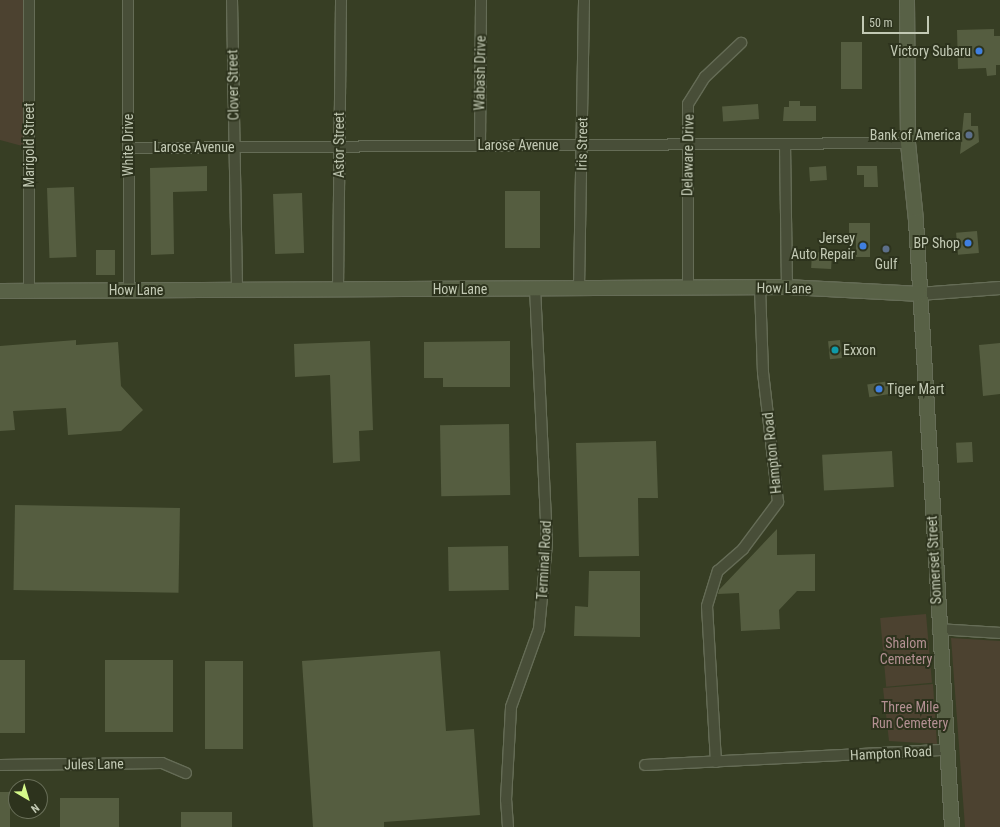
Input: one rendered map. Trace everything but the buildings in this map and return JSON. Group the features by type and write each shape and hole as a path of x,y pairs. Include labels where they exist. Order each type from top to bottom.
{"main road":[{"name":"Somerset Street","path":"906,0 908,143 919,294 938,629 952,827"},
{"name":"How Lane","path":"0,291 787,287 919,294"}],"street":[{"name":"Marigold Street","path":"29,0 29,291"},
{"name":"White Drive","path":"128,0 129,290"},
{"name":"Clover Street","path":"232,0 237,290"},
{"name":"Astor Street","path":"338,289 341,0"},
{"name":"Wabash Drive","path":"480,146 481,0"},
{"name":"Iris Street","path":"580,288 584,0"},
{"name":"Delaware Drive","path":"688,288 687,144 690,100 705,77 742,43"},
{"name":"Larose Avenue","path":"128,148 908,143"},
{"path":"785,144 787,287"},
{"name":"Hampton Road","path":"716,762 707,606 718,571 743,549 778,502 763,374 760,287"},
{"name":"Terminal Road","path":"508,827 506,800 511,707 539,629 546,550 544,431 535,288"},
{"path":"919,294 1000,288"},
{"path":"938,629 1000,633"},
{"name":"Hampton Road","path":"645,765 946,750"},
{"name":"Jules Lane","path":"0,765 162,763 186,773"}],"green space":[{"path":"0,0 29,0 26,147 0,140"},
{"name":"Shalom Cemetery","path":"926,614 932,683 886,687 880,618"},
{"path":"951,638 1000,641 1000,827 965,827"},
{"name":"Three Mile Run Cemetery","path":"933,684 937,744 889,741 883,688"}],"place":[{"name":"Victory Subaru","path":"979,51"},
{"name":"Bank of America","path":"969,135"},
{"name":"BP Shop","path":"968,243"},
{"name":"Jersey Auto Repair","path":"863,246"},
{"name":"Gulf","path":"886,249"},
{"name":"Exxon","path":"835,350"},
{"name":"Tiger Mart","path":"879,389"}]}
